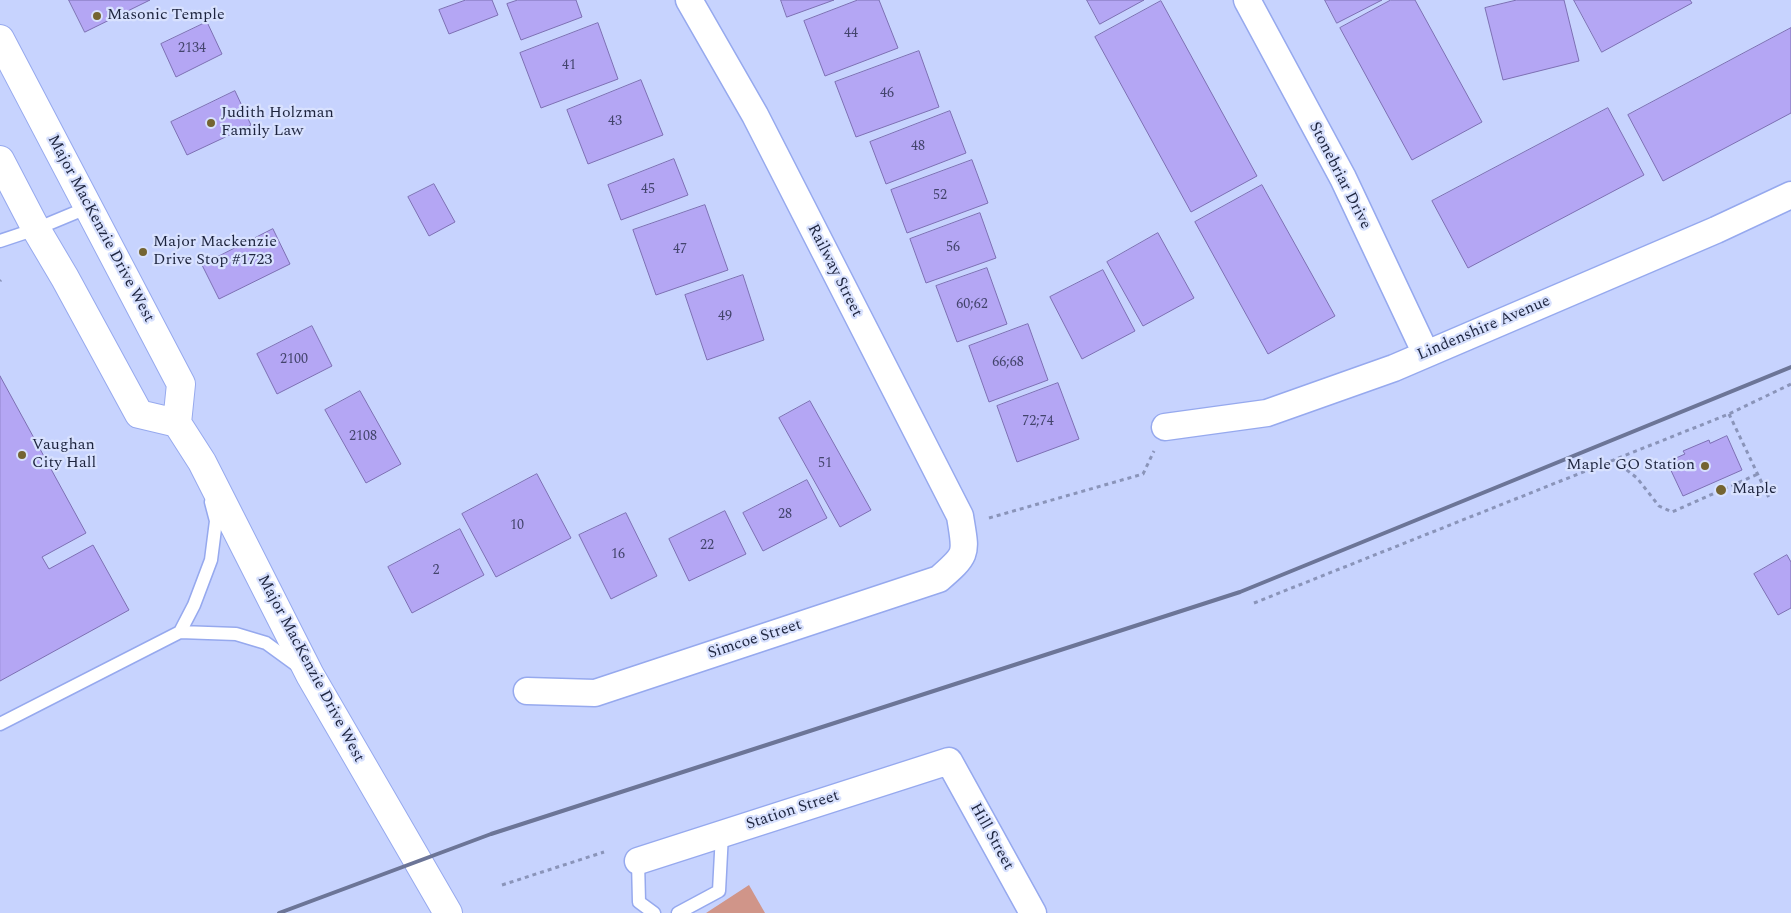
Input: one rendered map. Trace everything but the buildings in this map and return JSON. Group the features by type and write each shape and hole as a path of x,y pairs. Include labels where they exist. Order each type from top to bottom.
{"main road":[{"name":"Major MacKenzie Drive West","path":"0,39 181,384 177,423 202,462 310,675 448,913"},
{"path":"0,160 36,229 65,278 139,414 177,423"}],"street":[{"name":"Railway Street","path":"689,0 759,124 960,516 964,537"},
{"name":"Stonebriar Drive","path":"1247,0 1343,178 1426,354"},
{"name":"Lindenshire Avenue","path":"1165,426 1267,413 1394,368 1716,230 1791,195"},
{"name":"Simcoe Street","path":"527,691 595,693 939,579 959,562 964,537"},
{"name":"Station Street","path":"638,861 949,762"},
{"name":"Hill Street","path":"949,762 1033,913"}],"lane":[{"path":"0,241 36,229 88,207"},
{"path":"180,632 194,605 211,560 216,521 202,462"},
{"path":"0,724 180,632 236,634 266,643 310,675"},
{"path":"678,913 719,891 722,834"},
{"path":"638,861 639,902 654,913"}],"path":[{"path":"1254,603 1729,414 1791,384"},
{"path":"1729,414 1770,500"},
{"path":"964,537 1005,513 1144,474 1165,426"},
{"path":"1613,460 1637,478 1659,506 1672,512 1758,474"},
{"path":"502,885 604,852"}],"shaded area":[{"path":"749,885 765,913 706,913"}],"railway":[{"path":"279,913 491,834 1240,592 1791,367"}],"place":[{"name":"Masonic Temple","path":"97,16"},
{"name":"Judith Holzman Family Law","path":"211,123"},
{"name":"Major Mackenzie Drive Stop #1723","path":"143,252"},
{"name":"Vaughan City Hall","path":"22,455"},
{"name":"Maple GO Station","path":"1705,466"},
{"name":"Maple","path":"1721,490"}]}
